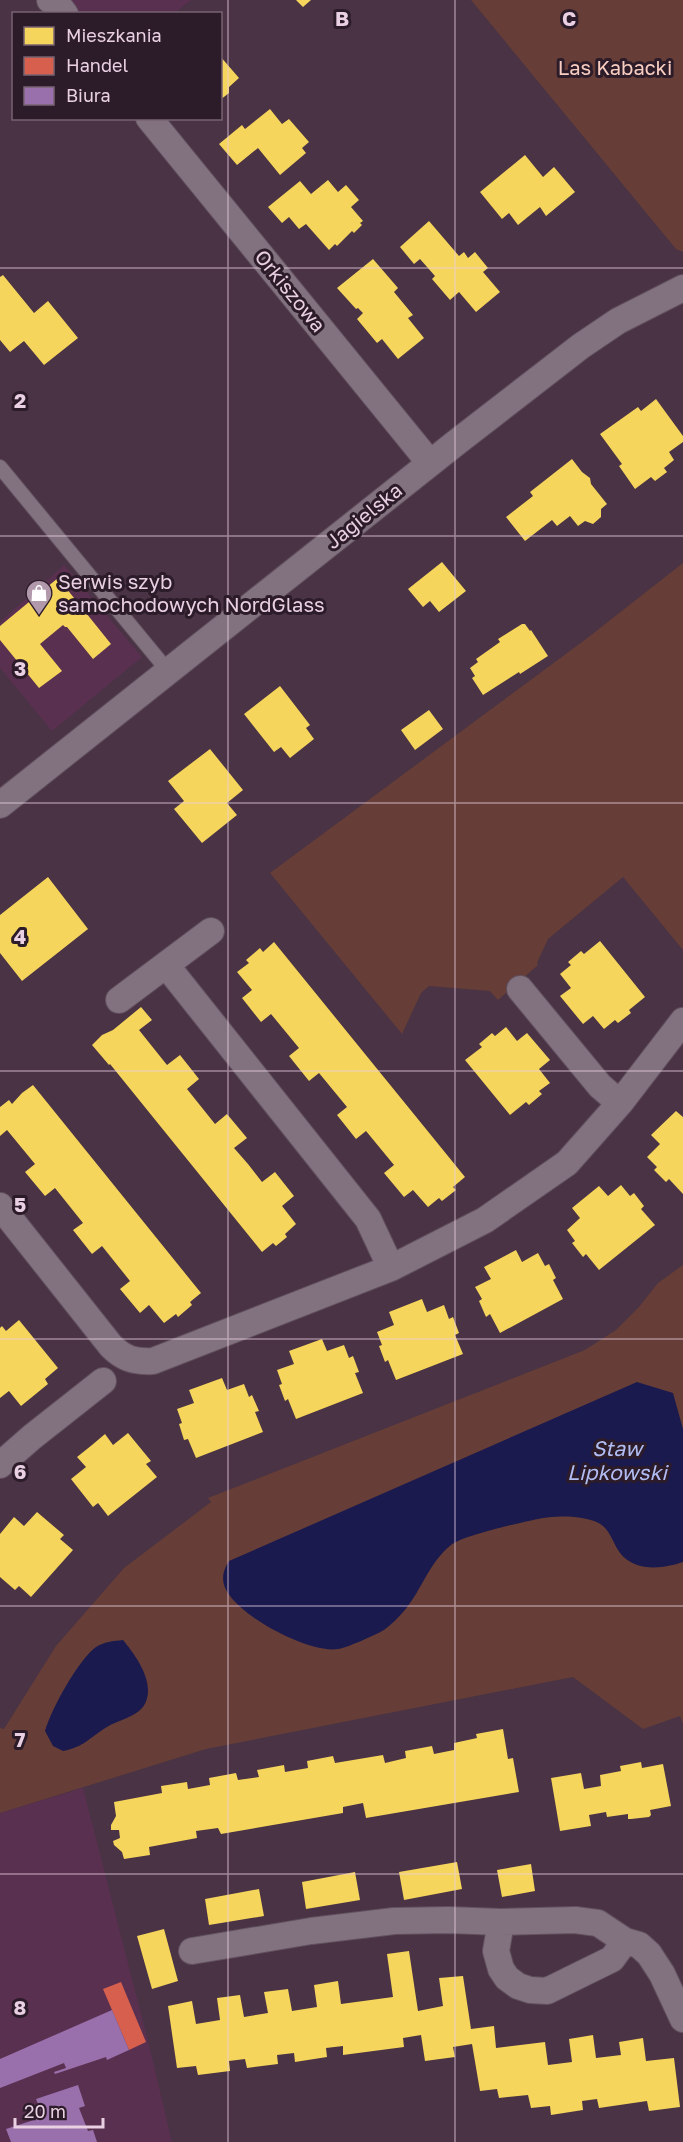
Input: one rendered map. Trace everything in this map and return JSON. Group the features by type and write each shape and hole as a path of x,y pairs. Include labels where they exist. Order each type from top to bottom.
{"street":[{"path":"50,0 63,12"},
{"name":"Orkiszowa","path":"151,120 430,464"},
{"name":"Jagielska","path":"0,805 581,346 618,321 683,288"},
{"path":"119,1000 211,931"},
{"path":"166,965 368,1219 391,1268"},
{"path":"520,989 600,1086 620,1103"},
{"path":"0,1206 118,1354 139,1362 153,1360 391,1268 485,1220 567,1163 620,1103 683,1021"},
{"path":"0,1465 103,1381"},
{"path":"192,1951 311,1931 394,1921 574,1920 598,1923 625,1941 639,1945 650,1954 663,1974 683,2019"},
{"path":"501,1922 496,1952 501,1969 507,1978 518,1986 530,1990 547,1991 612,1959 625,1941"}],"lane":[{"path":"0,467 168,672"}],"shaded area":[{"path":"71,0 191,0 176,12 80,12"},
{"path":"64,565 142,657 52,731 0,668 0,622"},
{"path":"83,1788 172,2142 0,2142 0,1813"}],"green space":[{"name":"Las Kabacki","path":"471,0 683,0 683,252 676,249"},
{"path":"683,563 683,950 623,877 548,939 538,965 498,1000 490,991 429,986 421,993 402,1034 270,873 586,639"},
{"path":"683,1265 683,1724 680,1716 643,1729 573,1677 206,1749 0,1813 0,1728 4,1729 56,1646 124,1568 211,1502 208,1498 585,1350 616,1330 639,1307 658,1283"}],"water":[{"name":"Staw Lipkowski","path":"637,1382 673,1393 683,1429 683,1562 658,1567 633,1563 620,1553 603,1526 581,1518 545,1518 506,1526 467,1537 451,1545 431,1568 411,1602 392,1623 375,1635 338,1649 315,1647 302,1643 263,1624 244,1610 225,1588 223,1576 229,1561"},
{"path":"123,1640 139,1662 147,1680 147,1698 143,1707 135,1714 107,1727 76,1747 63,1751 53,1746 45,1731 48,1722 81,1663 96,1647"}],"building: Mieszkania":[{"path":"296,0 311,0 303,7"},
{"path":"222,58 239,78 229,87 229,93 222,98"},
{"path":"270,109 282,124 289,119 309,142 302,148 306,153 280,175 258,148 237,165 219,144 242,125 245,129"},
{"path":"525,155 543,177 554,167 575,192 546,216 540,207 518,225 509,213 502,219 480,192"},
{"path":"328,180 338,192 346,185 359,200 351,207 363,221 354,233 352,231 337,246 335,244 329,250 306,224 299,229 289,217 282,223 268,207 300,181 311,194"},
{"path":"429,221 459,256 464,252 468,258 475,252 488,268 483,272 500,292 476,312 459,292 450,300 432,279 435,276 420,259 414,264 400,247"},
{"path":"373,259 398,288 394,292 413,315 408,318 424,338 398,359 382,339 377,343 357,319 363,313 358,308 356,309 337,288"},
{"path":"3,275 34,313 48,301 78,338 44,365 24,341 10,352 0,340 0,277"},
{"path":"656,399 683,436 683,442 669,452 674,460 664,468 667,472 655,481 651,477 635,489 619,466 622,464 600,434 638,407 641,411"},
{"path":"572,459 590,478 591,484 607,504 601,509 601,517 593,524 585,521 578,526 570,516 557,526 552,520 525,541 506,517 533,496 530,492"},
{"path":"442,562 466,591 439,612 430,601 423,607 408,589"},
{"path":"58,578 111,644 93,659 63,625 40,644 62,671 39,688 0,640 0,626"},
{"path":"522,624 531,630 548,656 483,695 472,678 475,676 470,668 478,662 476,659 500,642 498,639"},
{"path":"280,686 310,725 306,728 314,739 290,758 281,747 274,752 244,714"},
{"path":"429,710 443,729 415,750 401,730"},
{"path":"210,749 243,790 227,803 237,815 202,843 174,809 184,801 168,781"},
{"path":"48,877 88,929 22,981 0,953 0,915"},
{"path":"600,941 645,997 629,1010 631,1013 618,1023 615,1020 604,1029 593,1016 583,1024 560,996 571,988 560,974 571,965 568,962 581,951 584,954"},
{"path":"274,942 465,1177 453,1187 456,1190 442,1201 439,1198 428,1207 413,1190 404,1197 384,1173 394,1165 366,1131 356,1139 337,1115 347,1107 319,1073 309,1081 289,1056 299,1048 271,1014 261,1022 242,998 252,990 237,972 249,963 246,960 260,948 263,952"},
{"path":"141,1007 152,1020 139,1030 167,1065 180,1055 199,1079 187,1089 215,1124 227,1114 247,1138 234,1148 262,1182 275,1172 294,1196 282,1206 296,1224 285,1234 287,1237 276,1246 273,1243 262,1252 110,1064 92,1045"},
{"path":"506,1027 517,1041 527,1033 550,1060 539,1069 550,1083 539,1091 542,1094 529,1105 526,1102 510,1115 465,1060 482,1047 479,1044 492,1033 495,1036"},
{"path":"33,1085 201,1293 190,1302 192,1305 178,1317 176,1314 164,1323 149,1305 140,1313 120,1289 130,1281 102,1246 92,1254 73,1230 83,1223 55,1188 45,1196 25,1172 35,1164 7,1130 0,1136 0,1107 9,1100 12,1104"},
{"path":"676,1111 683,1117 683,1194 669,1179 666,1182 654,1170 657,1167 647,1157 660,1144 651,1135"},
{"path":"621,1185 630,1196 634,1193 644,1206 641,1209 655,1225 599,1270 586,1254 583,1257 572,1243 575,1241 567,1230 580,1218 572,1208 599,1186 608,1196"},
{"path":"516,1250 522,1262 538,1253 545,1266 549,1264 556,1278 553,1280 563,1299 500,1333 490,1314 486,1317 479,1301 482,1299 475,1287 491,1279 484,1267"},
{"path":"422,1299 427,1312 444,1305 449,1319 453,1317 459,1333 455,1335 463,1354 396,1380 388,1360 385,1362 377,1332 394,1325 389,1312"},
{"path":"19,1320 58,1368 45,1379 48,1384 21,1406 9,1391 0,1398 0,1328 2,1326 6,1331"},
{"path":"322,1339 327,1351 344,1345 349,1358 353,1356 359,1372 355,1373 363,1393 296,1419 288,1399 285,1401 279,1385 282,1384 277,1370 294,1364 289,1351"},
{"path":"222,1378 227,1390 244,1384 249,1397 252,1395 259,1411 255,1412 263,1432 196,1458 188,1439 184,1440 177,1409 194,1403 189,1390"},
{"path":"128,1433 151,1461 146,1464 157,1477 108,1516 98,1503 93,1507 71,1479 86,1467 77,1457 105,1434 113,1445"},
{"path":"37,1512 64,1535 60,1539 73,1550 31,1597 19,1586 15,1590 0,1577 0,1534 14,1517 24,1526"},
{"path":"503,1729 508,1759 513,1758 519,1792 366,1818 363,1803 343,1807 343,1813 221,1834 218,1828 196,1831 197,1838 149,1847 150,1855 124,1859 122,1852 114,1845 113,1841 120,1838 119,1830 111,1830 116,1816 114,1802 162,1793 161,1786 187,1782 188,1789 210,1785 209,1778 236,1773 238,1780 259,1777 257,1770 284,1765 285,1772 308,1768 307,1761 333,1756 335,1763 383,1755 385,1763 406,1758 405,1751 432,1746 434,1754 454,1750 454,1743 477,1738 476,1734"},
{"path":"641,1762 642,1768 663,1764 671,1806 650,1810 649,1817 631,1819 628,1819 628,1814 607,1817 606,1812 589,1815 591,1826 560,1831 551,1778 581,1773 584,1789 601,1786 600,1775 621,1771 620,1766"},
{"path":"457,1862 462,1889 404,1900 399,1872"},
{"path":"531,1864 535,1891 502,1897 497,1870"},
{"path":"355,1872 360,1900 306,1909 302,1882"},
{"path":"259,1889 264,1916 209,1925 205,1899"},
{"path":"164,1929 178,1981 152,1989 137,1936"},
{"path":"409,1951 418,2011 443,2006 439,1978 463,1976 471,2029 494,2026 496,2048 545,2042 548,2065 572,2062 569,2039 593,2035 596,2058 621,2055 619,2042 643,2038 646,2061 674,2058 680,2107 649,2111 647,2101 599,2108 597,2099 582,2101 583,2110 551,2115 550,2106 531,2108 528,2095 499,2098 497,2089 480,2091 472,2044 453,2047 455,2057 425,2061 421,2035 403,2038 404,2047 343,2055 343,2046 326,2048 327,2057 295,2062 294,2053 277,2055 278,2064 247,2068 245,2059 229,2061 230,2071 198,2075 196,2066 177,2068 168,2006 192,2001 196,2024 220,2020 217,1998 240,1995 244,2017 268,2013 264,1992 288,1989 292,2011 317,2007 314,1985 338,1981 341,2004 393,1997 387,1954"}],"building: Handel":[{"path":"121,1982 146,2042 129,2050 103,1989"}],"building: Biura":[{"path":"112,2010 129,2050 107,2060 106,2057 55,2074 54,2072 66,2068 64,2063 0,2088 0,2059"},
{"path":"78,2085 85,2106 79,2108 88,2131 93,2130 97,2142 11,2142 6,2129 43,2117 36,2099"}],"place":[{"name":"Serwis szyb samochodowych NordGlass","path":"39,616"}]}
